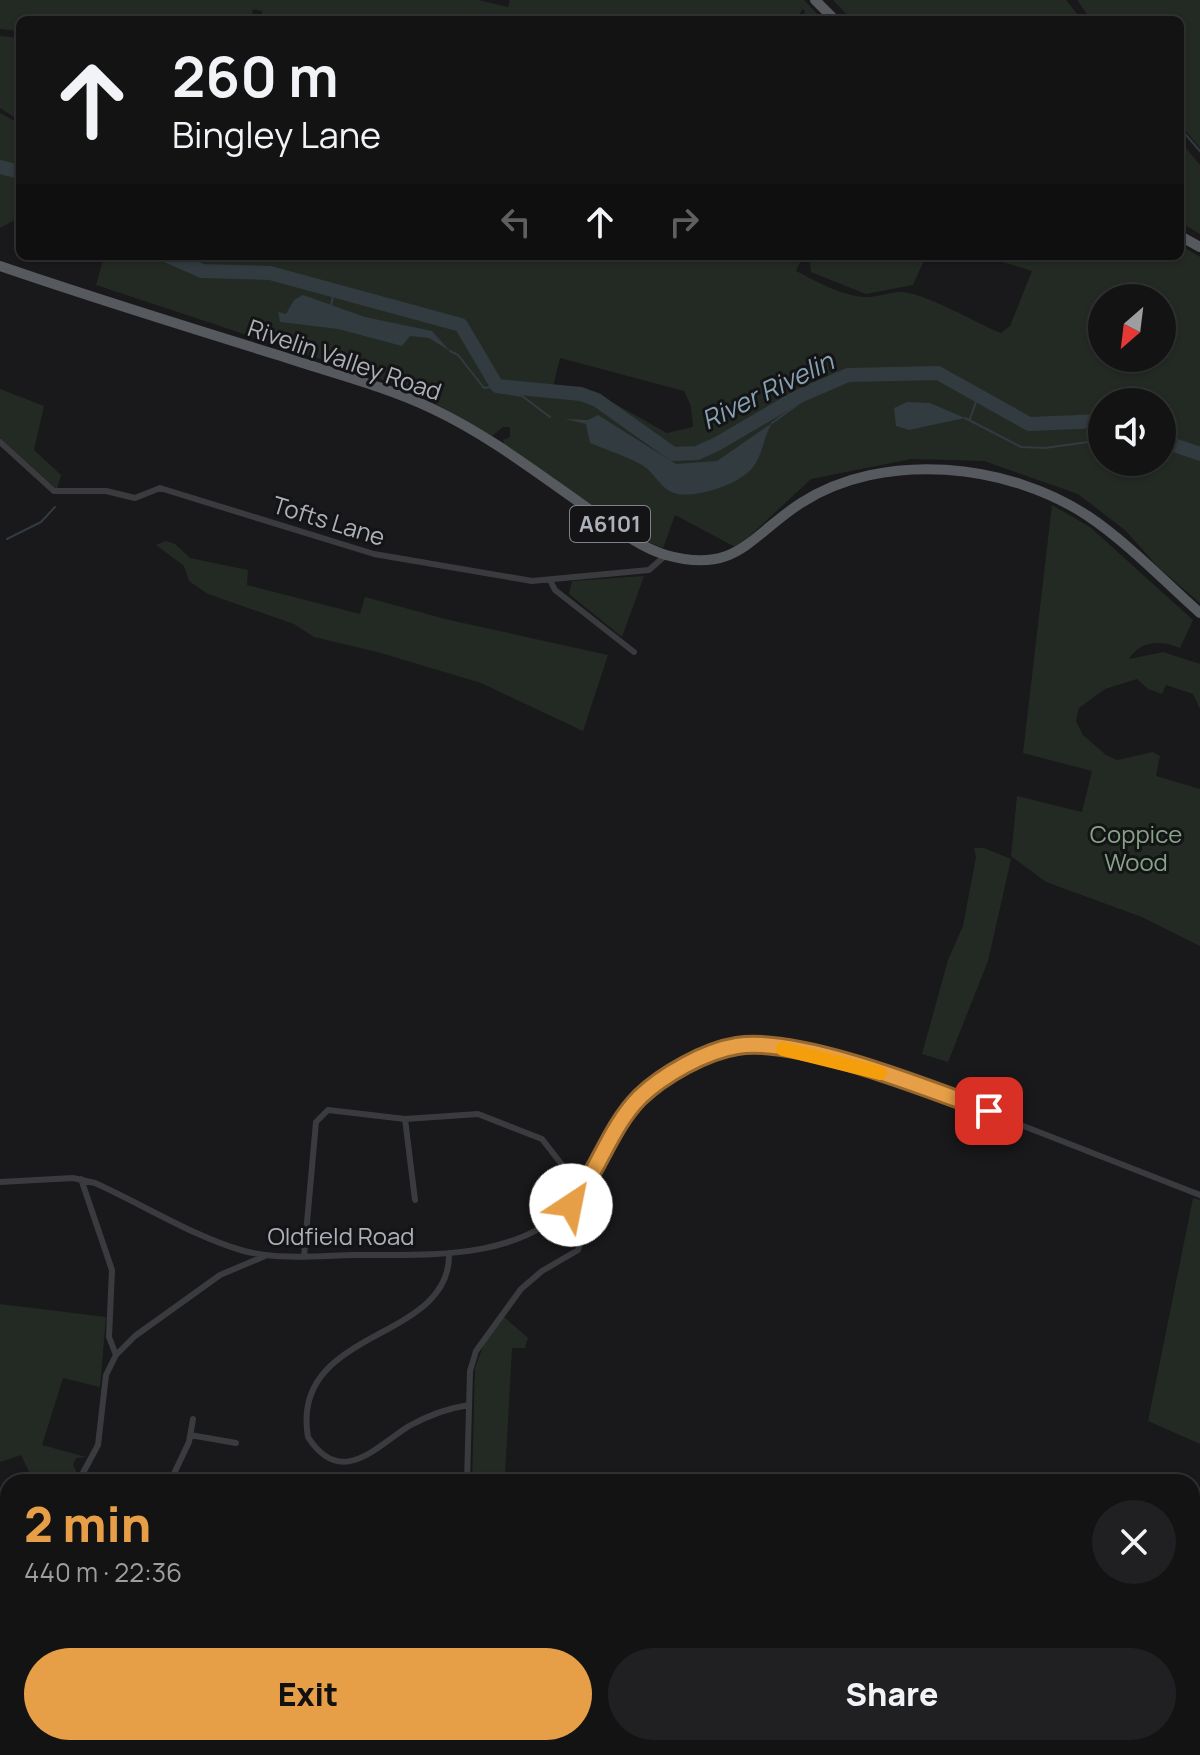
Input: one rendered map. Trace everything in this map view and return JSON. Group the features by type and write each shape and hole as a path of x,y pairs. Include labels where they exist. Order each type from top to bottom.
{"main road":[{"path":"815,0 831,16"},
{"name":"Rivelin Valley Road","path":"0,266 404,395 477,431 627,536 666,555 692,560 727,558 746,549 802,503 856,478 897,471 980,474 1022,485 1078,510 1200,613"}],"street":[{"name":"Tofts Lane","path":"0,442 54,491 106,491 135,498 160,488 374,554 517,579 550,580 649,570 666,555"},
{"path":"550,580 555,590 634,652"},
{"path":"583,1191 630,1108 663,1080 736,1046 793,1051 898,1077 1200,1195"},
{"path":"304,1256 320,1115 337,1109 405,1119 470,1113 536,1136 551,1147 583,1191 589,1208 582,1242 570,1255 531,1280 495,1321 472,1360 467,1474"},
{"path":"405,1119 415,1200"},
{"path":"81,1179 112,1270 109,1337 116,1355"},
{"name":"Oldfield Road","path":"0,1182 81,1179 220,1243 265,1256 449,1253 495,1246 531,1233 560,1214 583,1191"},
{"path":"404,1182 414,1181"},
{"path":"449,1253 447,1274 427,1303 326,1368 308,1404 308,1437 330,1456 358,1459 375,1453 417,1422 469,1405"},
{"path":"83,1474 98,1445 108,1368 116,1355 135,1336 220,1275 265,1256"},
{"path":"173,1474 190,1435 193,1419"},
{"path":"190,1435 236,1443"}],"green space":[{"path":"0,0 478,0 508,7 510,0 804,0 819,16 803,16 805,11 802,9 799,16 262,16 262,11 253,9 252,16 16,16 16,31 0,29"},
{"path":"833,0 1066,0 1079,16 848,16"},
{"path":"1077,0 1200,0 1200,148 1184,129 1184,16 1088,16"},
{"path":"0,36 16,38 16,118 0,108"},
{"path":"0,113 16,122 16,219 0,228"},
{"path":"1184,146 1200,165 1200,234 1184,224"},
{"path":"1184,247 1200,257 1200,603 1158,567 1126,531 1078,494 984,461 911,459 811,479 737,548 675,515 663,548 641,539 505,446 503,440 510,437 510,427 503,427 492,436 407,388 96,285 103,260 801,260 796,271 839,291 866,297 898,292 913,294 1001,333 1010,326 1032,271 996,260 1184,260","holes":["560,358 684,391 691,406 693,427 667,433 594,392 553,387"]},
{"path":"810,260 924,260 913,285 866,294 811,272"},
{"path":"0,389 44,406 34,450 61,475 57,489 0,438"},
{"name":"Coppice Wood","path":"1052,505 1090,527 1193,620 1180,648 1152,643 1139,648 1129,659 1163,652 1200,664 1200,709 1193,694 1166,685 1162,694 1148,689 1137,679 1105,689 1079,708 1076,721 1083,735 1106,755 1117,760 1153,752 1160,756 1156,776 1200,789 1200,946 1142,917 1046,882 1011,856 1017,796 1082,812 1092,771 1023,753"},
{"path":"166,541 175,544 190,558 248,570 247,585 360,614 365,597 445,619 608,655 583,731 481,683 314,637 294,624 208,594 189,581 184,566 156,545"},
{"path":"644,576 622,637 569,594 572,581"},
{"path":"974,848 984,848 1011,859 988,961 948,1062 922,1054 948,960 963,926 976,857"},
{"path":"1193,1198 1200,1200 1200,1444 1148,1421"},
{"path":"0,1304 106,1317 100,1387 63,1378 42,1445 86,1457 76,1458 73,1465 77,1473 30,1474 21,1455 0,1462"},
{"path":"503,1316 528,1338 525,1348 512,1348 505,1474 472,1474 475,1368 485,1341"}],"shaded area":[{"path":"303,295 365,317 432,331 450,351 429,338 410,336 402,346 338,329 280,322 278,312 286,314 294,300"},
{"path":"907,402 930,403 965,418 909,430 896,426 894,408"},
{"path":"598,415 676,464 717,461 772,423 756,462 747,473 728,485 682,495 665,488 642,465 590,443 586,424 565,419 588,420"}],"waterway":[{"path":"1184,133 1200,151"},
{"name":"River Rivelin","path":"0,167 16,171"},
{"name":"River Rivelin","path":"177,260 202,271 270,273 461,325 497,386 581,394 597,400 673,454 697,453 717,444 797,397 848,375 938,373 1029,424 1088,422"},
{"path":"331,305 335,288"},
{"name":"River Rivelin","path":"450,351 458,355 484,388 497,386 497,392 522,396 550,417"},
{"path":"772,423 804,400 805,394"},
{"path":"970,419 978,396"},
{"path":"965,418 1021,447 1045,448 1088,442"},
{"name":"River Rivelin","path":"1176,446 1200,454"},
{"path":"7,539 41,522 55,507"}],"slow traffic":[{"path":"783,1049 880,1073"}],"route":[{"path":"571,1205 583,1191 625,1116 639,1098 663,1080 736,1046 793,1051 852,1065 898,1077 989,1111"}]}
